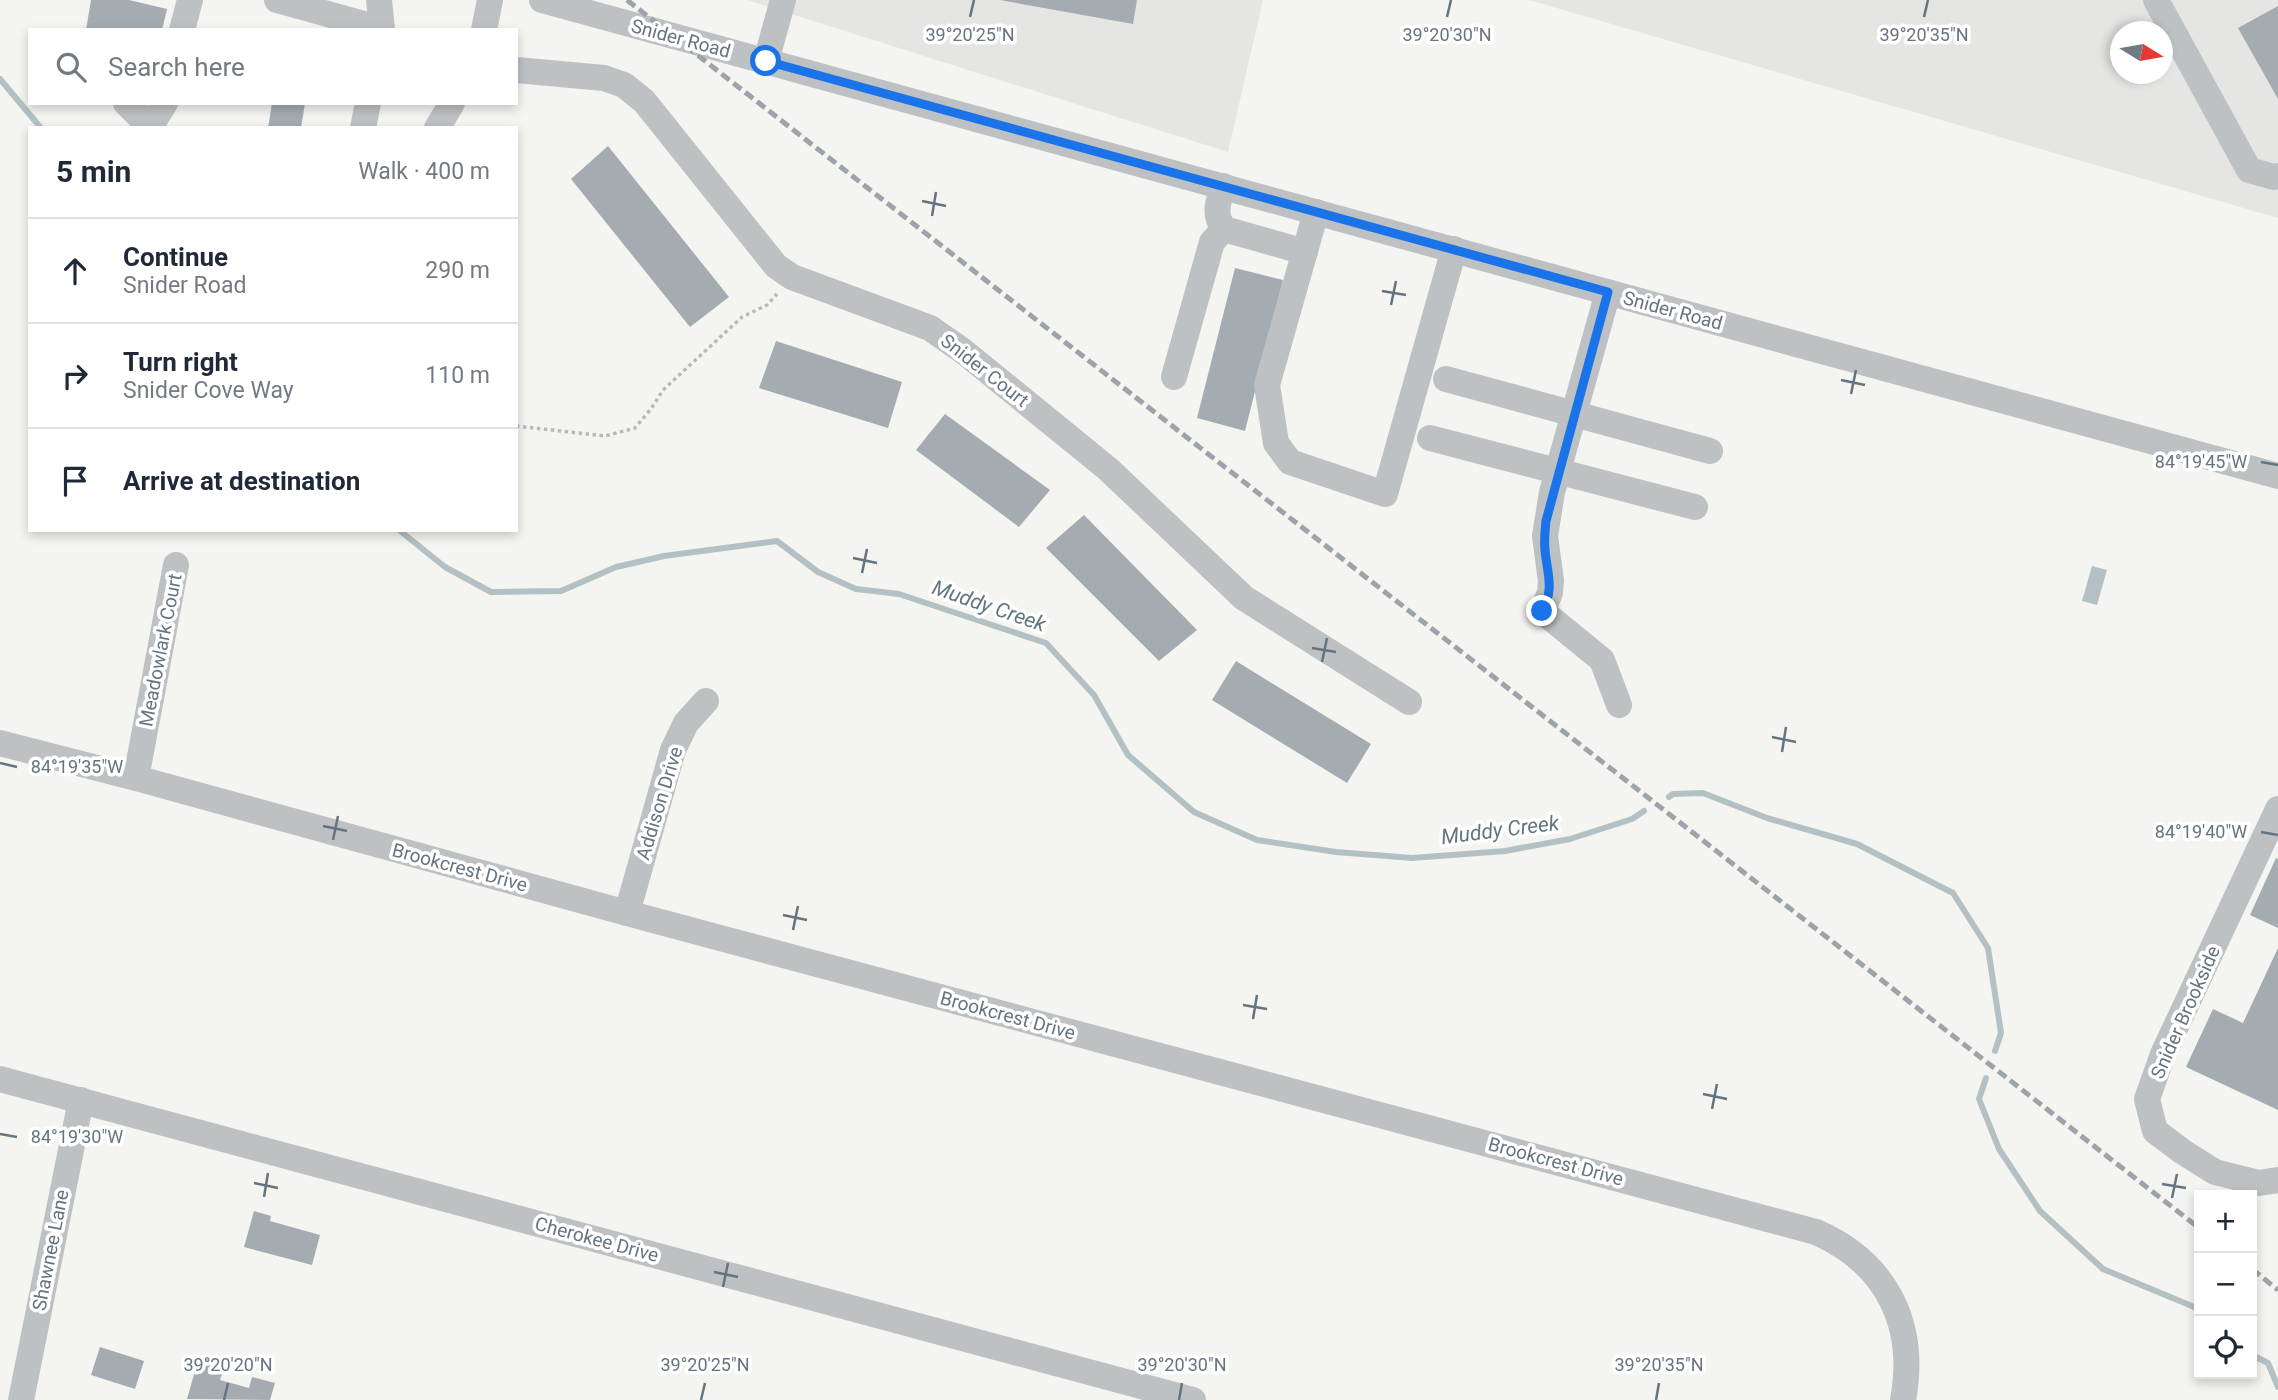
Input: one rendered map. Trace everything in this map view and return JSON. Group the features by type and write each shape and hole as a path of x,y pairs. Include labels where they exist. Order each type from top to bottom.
{"street":[{"path":"183,28 190,0"},
{"path":"277,0 378,28"},
{"path":"379,0 382,28"},
{"path":"484,28 490,0"},
{"name":"Snider Road","path":"542,0 2278,476"},
{"path":"766,61 783,0"},
{"path":"2156,0 2249,170 2278,176"},
{"name":"Snider Court","path":"518,70 604,78 624,85 643,100 776,266 792,277 930,328 941,335 1108,469 1244,598 1409,702"},
{"path":"128,105 149,126"},
{"path":"151,126 163,105"},
{"path":"363,126 368,105"},
{"path":"438,126 451,105"},
{"path":"1223,186 1216,210 1218,221 1224,229 1305,252"},
{"path":"1316,212 1267,385 1276,443 1290,462 1385,494 1454,249"},
{"path":"1174,377 1212,242 1224,229"},
{"path":"1608,292 1558,473 1545,536 1550,593 1542,611 1602,660 1619,705"},
{"path":"1446,380 1710,451"},
{"path":"1430,438 1695,507"},
{"name":"Meadowlark Court","path":"136,778 176,565"},
{"name":"Addison Drive","path":"628,913 673,750 686,723 706,701"},
{"name":"Brookcrest Drive","path":"0,743 1816,1232 1856,1255 1877,1277 1894,1302 1904,1329 1908,1358 1903,1400"},
{"name":"Snider Brookside","path":"2278,809 2163,1054 2147,1100 2155,1130 2205,1166 2216,1172 2259,1183 2278,1180"},
{"name":"Cherokee Drive","path":"0,1079 1193,1400"},
{"name":"Shawnee Lane","path":"21,1400 81,1100"}],"path":[{"path":"518,426 605,436 635,428 663,390 742,317 767,304 792,277"}],"shaded area":[{"path":"747,0 1263,0 1228,152"},
{"path":"1529,0 2278,0 2278,218"},
{"path":"2092,566 2107,570 2097,605 2082,601"}],"building":[{"path":"91,0 129,0 167,9 162,28 86,28"},
{"path":"1000,0 1137,0 1133,24"},
{"path":"2278,6 2278,99 2238,28"},
{"path":"272,105 305,105 301,126 268,126"},
{"path":"608,146 729,297 690,327 571,179"},
{"path":"1235,268 1283,280 1245,431 1197,418"},
{"path":"776,341 902,382 888,428 759,388"},
{"path":"945,414 1050,490 1019,527 916,450"},
{"path":"1084,515 1197,630 1159,661 1046,548"},
{"path":"1236,661 1371,744 1347,783 1212,700"},
{"path":"2276,858 2278,859 2278,928 2250,915"},
{"path":"2278,948 2278,1110 2186,1067 2213,1009 2243,1023"},
{"path":"254,1211 271,1216 270,1221 320,1235 312,1265 244,1247"},
{"path":"100,1347 144,1361 135,1389 91,1375"},
{"path":"199,1357 225,1364 220,1380 249,1388 252,1377 275,1383 270,1400 187,1399"}],"waterway":[{"name":"Muddy Creek","path":"0,79 39,126"},
{"name":"Muddy Creek","path":"401,532 445,567 491,592 561,591 616,567 664,556 777,541 818,572 856,589 899,594 1046,643 1094,695 1128,755 1194,812 1257,840 1336,852 1412,858 1505,851 1570,839 1632,819 1644,811"},
{"name":"Muddy Creek","path":"1669,797 1673,794 1703,793 1767,818 1857,844 1953,893 1988,948 2001,1033 1995,1051"},
{"name":"Muddy Creek","path":"1986,1078 1979,1099 1999,1149 2040,1211 2103,1269 2194,1307"},
{"name":"Muddy Creek","path":"2257,1358 2268,1363 2278,1387"}],"railway":[{"path":"627,0 2194,1224"},
{"path":"2257,1273 2278,1290"}],"route":[{"path":"766,61 1608,292 1552,492 1545,536 1550,593 1542,611"}]}
